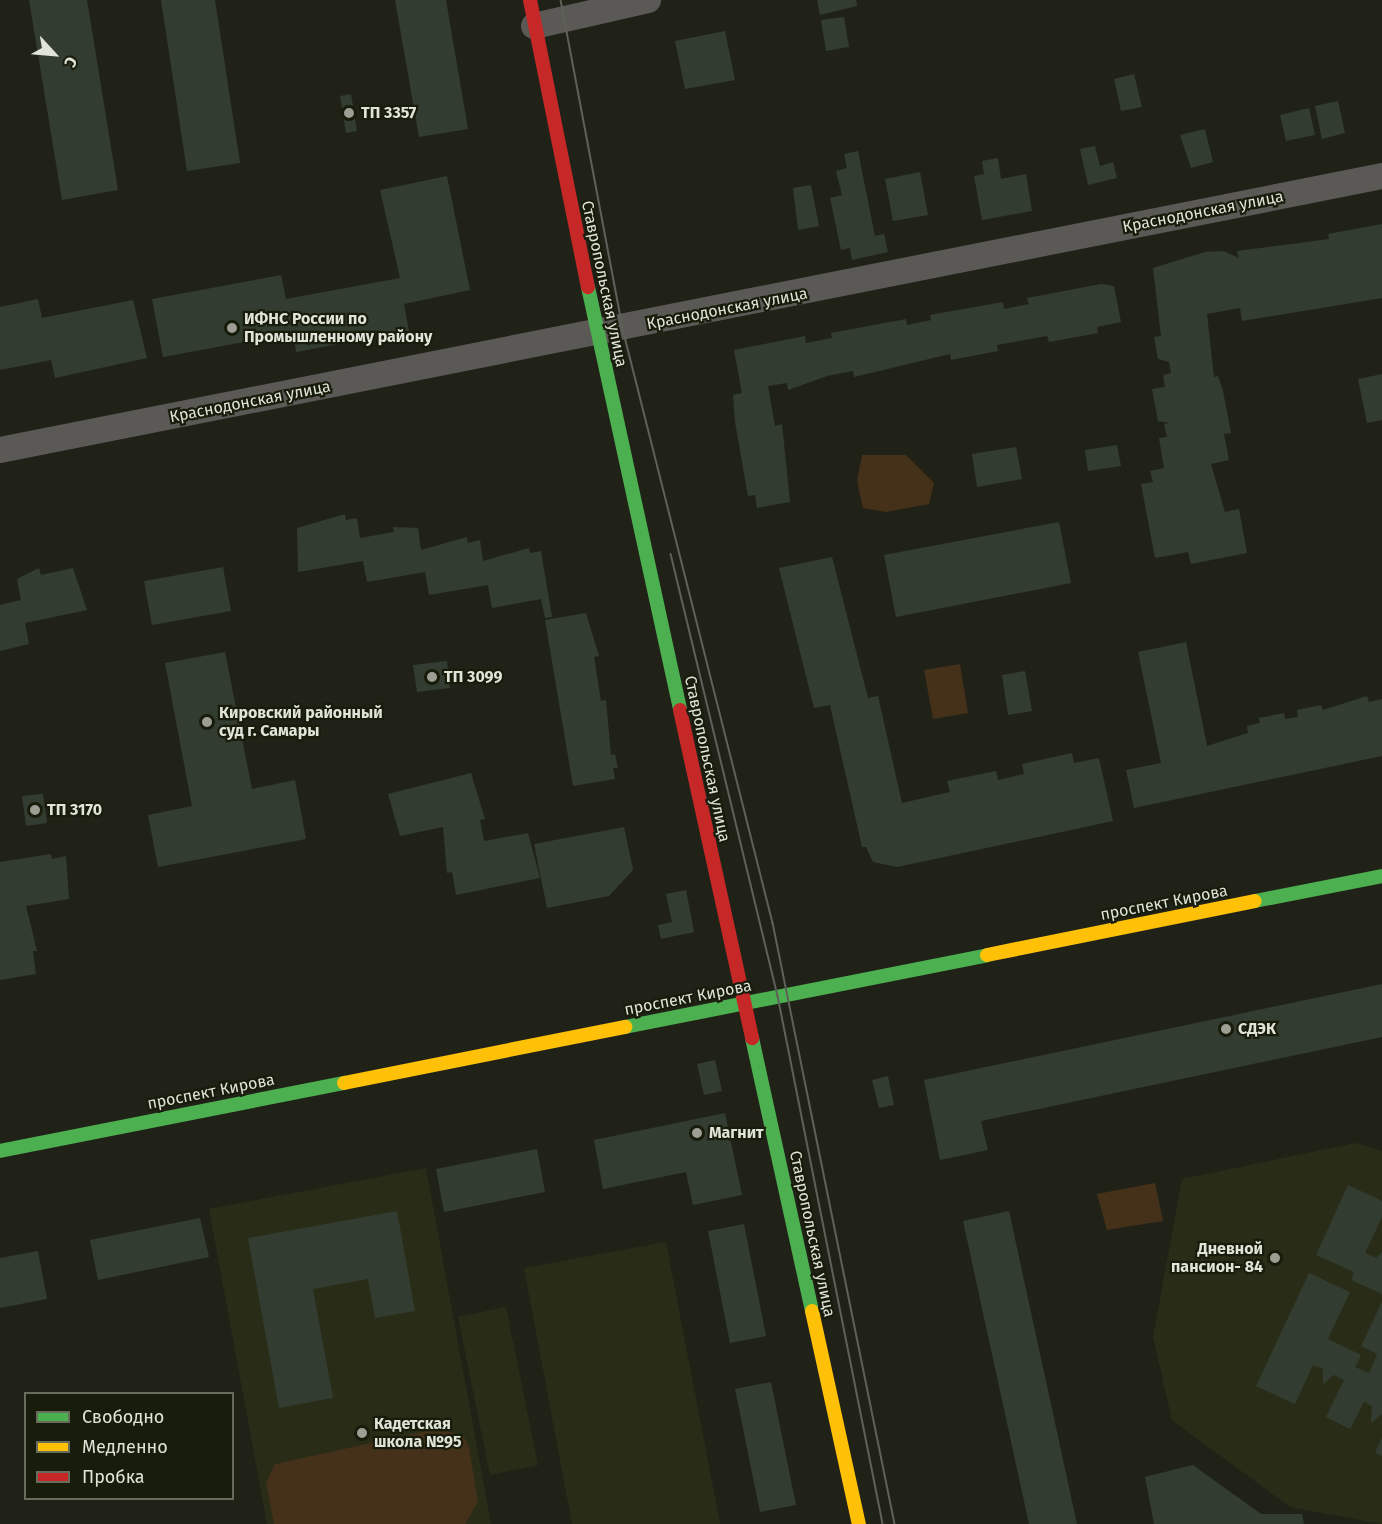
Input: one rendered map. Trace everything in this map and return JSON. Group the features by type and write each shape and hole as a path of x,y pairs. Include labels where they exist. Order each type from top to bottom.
{"street":[{"name":"Ставропольская улица","path":"530,0 597,334 859,1524"},
{"path":"534,26 648,0"},
{"name":"Краснодонская улица","path":"0,450 597,334 1382,176"},
{"name":"проспект Кирова","path":"0,1151 1382,876"}],"shaded area":[{"path":"862,455 906,455 934,483 929,504 886,512 863,508 857,481"},
{"path":"960,664 968,713 933,719 924,670"},
{"name":"Дневной пансион- 84","path":"1356,1143 1382,1151 1382,1524 1290,1507 1172,1420 1153,1337 1182,1179"},
{"name":"Кадетская школа №95","path":"426,1168 491,1524 267,1524 209,1209"},
{"path":"1155,1183 1163,1221 1107,1230 1097,1194"},
{"path":"666,1242 720,1524 572,1524 524,1268"},
{"path":"506,1307 538,1465 490,1475 458,1317"},
{"path":"440,1428 464,1437 469,1447 478,1502 465,1524 274,1524 266,1483 275,1464"}],"building":[{"path":"29,0 87,0 118,190 62,200"},
{"path":"161,0 215,0 240,163 187,171"},
{"path":"395,0 446,0 468,129 419,137"},
{"path":"817,0 856,0 857,6 820,15"},
{"path":"844,17 849,47 826,51 821,20"},
{"path":"725,31 735,80 685,89 675,41"},
{"path":"1134,74 1142,107 1121,111 1114,79"},
{"name":"ТП 3357","path":"351,94 357,131 346,133 340,96"},
{"path":"1338,101 1345,133 1322,139 1315,106"},
{"path":"1309,108 1315,135 1286,141 1280,115"},
{"path":"1205,129 1213,162 1191,168 1180,135"},
{"path":"1095,146 1100,166 1113,162 1117,178 1088,185 1080,149"},
{"path":"858,151 875,236 884,234 888,252 852,260 850,248 841,250 830,198 842,195 836,171 847,168 844,154"},
{"path":"998,158 1001,179 1026,174 1032,211 982,220 974,176 984,174 982,161"},
{"path":"920,172 928,215 893,221 885,179"},
{"path":"447,176 470,290 404,304 409,331 296,352 293,333 163,357 152,299 281,275 286,299 400,278 380,190"},
{"path":"811,185 819,226 798,230 793,188"},
{"path":"1382,224 1382,298 1242,321 1240,308 1207,314 1214,377 1218,376 1223,391 1231,433 1224,434 1229,460 1211,464 1225,512 1239,509 1247,553 1191,564 1188,552 1155,558 1141,484 1153,482 1150,471 1164,468 1159,438 1167,437 1164,424 1170,423 1158,421 1152,389 1165,387 1163,375 1171,373 1169,362 1158,359 1154,337 1161,336 1153,268 1205,252 1223,251 1239,258 1237,251 1329,239 1328,234"},
{"path":"1101,284 1114,286 1121,322 1097,327 1098,333 1049,342 1047,336 997,345 998,351 951,360 950,354 854,377 853,371 827,376 788,390 787,383 768,386 775,426 782,424 790,502 757,508 755,495 748,496 735,422 733,395 742,393 734,350 805,336 806,343 832,338 831,333 906,319 907,325 931,320 930,315 1003,302 1004,309 1029,304 1027,298"},
{"path":"38,299 42,318 133,300 147,358 55,378 51,360 0,370 0,307"},
{"path":"1382,374 1382,420 1367,423 1358,379"},
{"path":"1117,445 1121,466 1088,471 1085,450"},
{"path":"1016,447 1022,479 977,487 972,454"},
{"path":"345,514 346,520 357,518 360,538 394,532 393,527 418,528 421,550 467,537 468,543 480,540 483,561 529,548 530,553 541,551 552,617 545,618 541,599 492,608 488,585 429,595 425,572 367,582 363,561 298,572 297,528"},
{"path":"1059,522 1071,583 896,617 884,555"},
{"path":"832,557 868,698 878,696 902,803 950,792 947,781 996,771 998,780 1024,774 1022,764 1072,753 1074,763 1099,758 1113,821 897,867 873,862 866,847 862,847 830,705 814,708 779,568"},
{"path":"223,567 231,611 152,625 144,581"},
{"path":"39,568 41,575 73,568 87,610 25,623 29,644 0,651 0,605 21,600 17,579"},
{"path":"586,613 599,656 594,657 601,701 606,700 611,755 615,754 618,768 613,768 615,779 573,786 545,620"},
{"path":"1186,642 1207,746 1248,733 1247,726 1260,723 1259,718 1284,713 1285,719 1298,717 1297,710 1321,705 1323,710 1367,696 1369,702 1382,699 1382,756 1134,808 1126,770 1161,763 1138,652"},
{"name":"Кировский районный суд г. Самары","path":"225,652 252,789 295,780 306,839 158,867 148,815 192,806 165,663"},
{"name":"ТП 3099","path":"447,661 450,688 417,692 413,665"},
{"path":"1025,671 1032,711 1008,715 1002,675"},
{"path":"471,773 485,819 480,820 484,841 528,833 540,878 456,895 452,872 447,873 443,827 400,836 388,794"},
{"name":"ТП 3170","path":"43,794 47,823 26,826 22,796"},
{"path":"624,827 633,870 609,896 547,908 534,844"},
{"path":"51,854 52,859 66,856 69,899 26,906 37,951 33,951 36,974 0,980 0,862"},
{"path":"686,890 694,932 661,939 658,925 672,922 666,894"},
{"path":"1382,984 1382,1037 981,1121 988,1150 940,1160 924,1080"},
{"path":"715,1060 722,1091 704,1095 697,1064"},
{"path":"888,1076 894,1105 879,1108 872,1080"},
{"path":"725,1113 742,1195 693,1205 686,1172 603,1189 594,1140"},
{"path":"537,1149 545,1192 444,1212 436,1169"},
{"path":"1348,1185 1382,1201 1382,1217 1365,1253 1376,1258 1382,1252 1382,1294 1351,1280 1354,1272 1316,1255"},
{"path":"397,1211 415,1311 375,1318 368,1279 313,1289 333,1398 279,1408 248,1238"},
{"path":"1009,1211 1077,1524 1029,1524 963,1221"},
{"path":"200,1218 209,1257 98,1280 90,1240"},
{"path":"744,1224 766,1336 730,1343 708,1231"},
{"path":"38,1251 47,1299 0,1308 0,1258"},
{"path":"1309,1273 1350,1292 1328,1339 1361,1355 1355,1367 1369,1373 1377,1354 1361,1346 1382,1302 1382,1414 1371,1423 1372,1406 1364,1402 1350,1429 1326,1417 1344,1380 1334,1375 1323,1384 1323,1369 1313,1365 1295,1404 1256,1386"},
{"path":"771,1382 796,1505 760,1512 735,1389"},
{"path":"1382,1438 1382,1456 1375,1453"},
{"path":"1193,1465 1261,1514 1302,1514 1304,1524 1154,1524 1145,1477"}],"tram line":[{"path":"561,0 623,329 773,923 895,1524"},
{"path":"671,554 778,996 883,1524"}],"traffic: fast":[{"path":"588,287 680,710"},
{"path":"1255,901 1382,876"},
{"path":"625,1027 987,955"},
{"path":"752,1038 812,1311"},
{"path":"0,1151 344,1083"}],"traffic: slow":[{"path":"987,955 1255,901"},
{"path":"344,1083 625,1027"},
{"path":"812,1311 859,1524"}],"traffic: jam":[{"path":"530,0 588,287"},
{"path":"680,710 752,1038"}],"place":[{"name":"ТП 3357","path":"349,113"},
{"name":"ИФНС России по Промышленному району","path":"232,328"},
{"name":"ТП 3099","path":"432,677"},
{"name":"Кировский районный суд г. Самары","path":"207,722"},
{"name":"ТП 3170","path":"35,810"},
{"name":"СДЭК","path":"1226,1029"},
{"name":"Магнит","path":"697,1133"},
{"name":"Дневной пансион- 84","path":"1275,1258"},
{"name":"Кадетская школа №95","path":"362,1433"}]}
